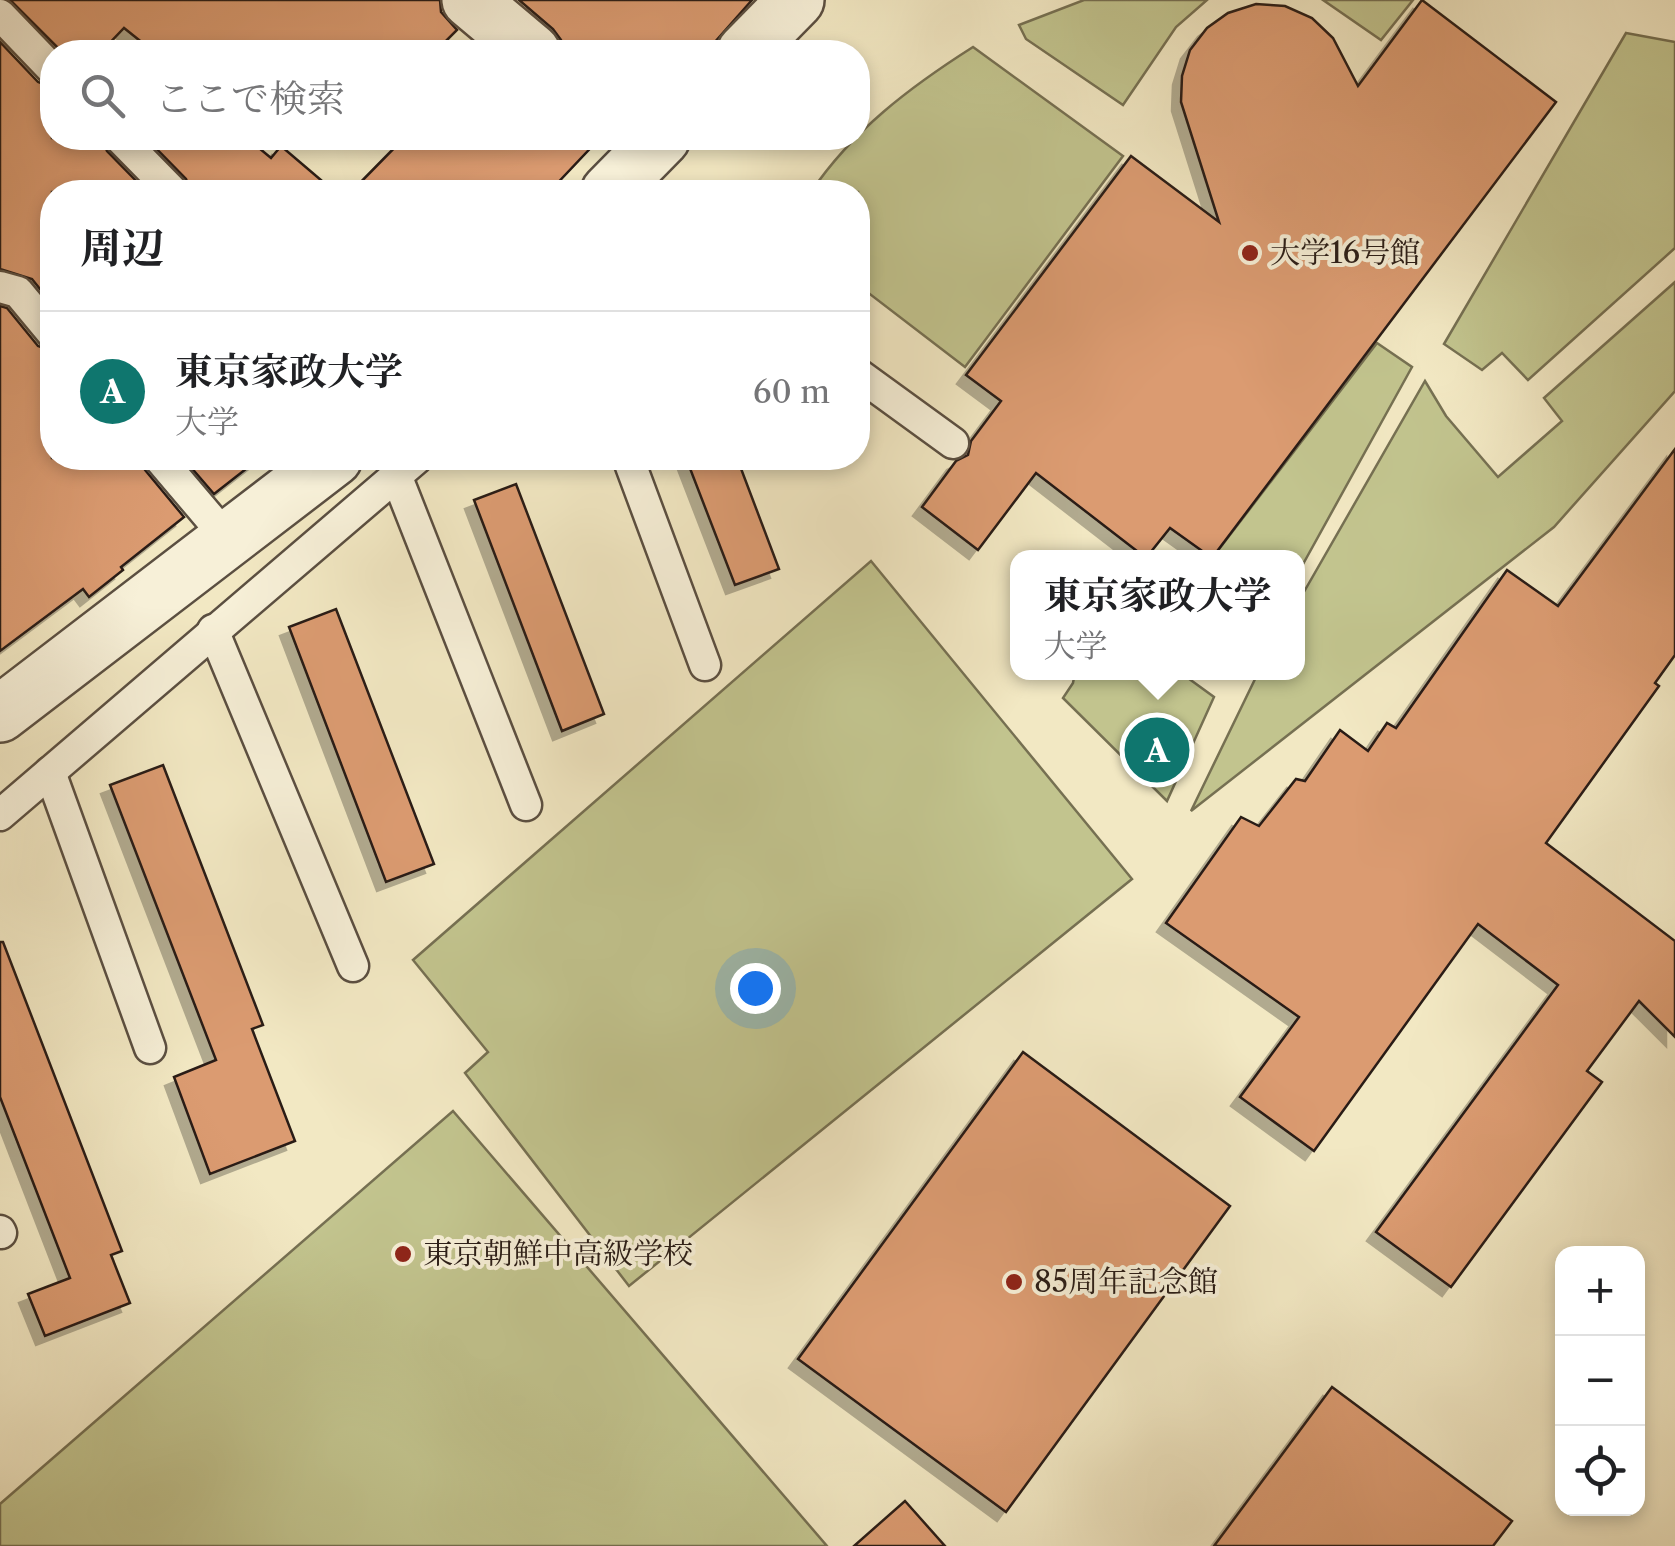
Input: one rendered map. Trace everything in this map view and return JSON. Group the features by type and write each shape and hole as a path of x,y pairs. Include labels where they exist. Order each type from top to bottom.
{"street":[{"path":"470,0 518,40"},
{"path":"757,40 796,0"},
{"path":"620,180 643,150"},
{"path":"4,702 318,470"}],"lane":[{"path":"0,15 40,57"},
{"path":"132,150 162,180"},
{"path":"0,287 18,292 40,319"},
{"path":"870,383 953,443"},
{"path":"168,470 226,537"},
{"path":"0,815 402,470"},
{"path":"408,470 526,805"},
{"path":"632,470 705,665"},
{"path":"213,630 353,966"},
{"path":"50,772 150,1048"}],"green space":[{"path":"1084,0 1207,0 1176,27 1123,105 1026,39 1019,25"},
{"path":"1323,0 1413,0 1381,40"},
{"path":"1626,33 1675,42 1675,248 1528,380 1502,353 1482,370 1444,344"},
{"path":"973,47 1123,156 965,367 870,294 870,180 820,180 844,150 870,150 870,124"},
{"path":"1675,282 1675,391 1554,527 1191,811 1255,680 1305,680 1305,590 1425,381 1446,416 1498,477 1562,421 1544,398"},
{"path":"1377,343 1412,367 1305,561 1305,550 1218,550"},
{"path":"871,561 1132,879 629,1286 465,1073 488,1052 413,960"},
{"path":"1191,680 1214,697 1167,801 1063,698 1073,683"},
{"name":"東京朝鮮中高級学校","path":"453,1111 827,1546 0,1546 0,1504"}],"building":[{"path":"10,0 440,0 441,12 457,30 447,40 139,40 124,28 112,40 50,40"},
{"path":"519,0 752,0 717,40 561,40"},
{"name":"大学16号館","path":"1422,0 1556,102 1218,550 1201,550 1170,528 1152,550 1136,550 1036,473 978,550 922,507 956,461 968,455 971,441 1001,401 966,375 1131,156 1219,222 1181,102 1182,76 1190,50 1207,28 1228,13 1256,4 1285,6 1312,18 1333,38 1358,86"},
{"path":"0,42 40,83 40,150 107,150 135,180 40,180 40,289 32,279 0,269"},
{"path":"158,150 261,150 271,158 278,150 286,150 321,180 186,180"},
{"path":"392,150 589,150 560,180 363,180"},
{"path":"0,306 7,308 40,347 40,470 145,470 184,517 89,597 83,589 0,651"},
{"path":"1675,449 1675,655 1655,683 1659,686 1546,843 1675,941 1675,1037 1639,1001 1587,1071 1602,1082 1451,1287 1376,1232 1558,985 1478,924 1314,1151 1240,1097 1299,1017 1166,923 1241,817 1259,826 1296,779 1305,781 1340,730 1368,751 1387,723 1396,728 1507,570 1558,606"},
{"path":"193,470 245,470 214,494"},
{"path":"691,470 742,470 779,569 735,585"},
{"path":"516,484 604,714 562,731 474,500"},
{"path":"336,609 434,864 386,882 289,627"},
{"path":"163,765 263,1025 252,1029 295,1141 210,1174 174,1077 216,1060 110,785"},
{"path":"0,942 122,1251 111,1255 130,1303 45,1336 28,1294 70,1278 0,1097"},
{"name":"85周年記念館","path":"1023,1052 1230,1206 1006,1512 798,1359"},
{"path":"1332,1387 1512,1521 1493,1546 1214,1546"},
{"path":"905,1501 945,1546 854,1546"}],"place":[{"name":"大学16号館","path":"1250,253"},
{"name":"東京家政大学","path":"1157,750"},
{"name":"東京朝鮮中高級学校","path":"403,1254"},
{"name":"85周年記念館","path":"1014,1282"}]}
